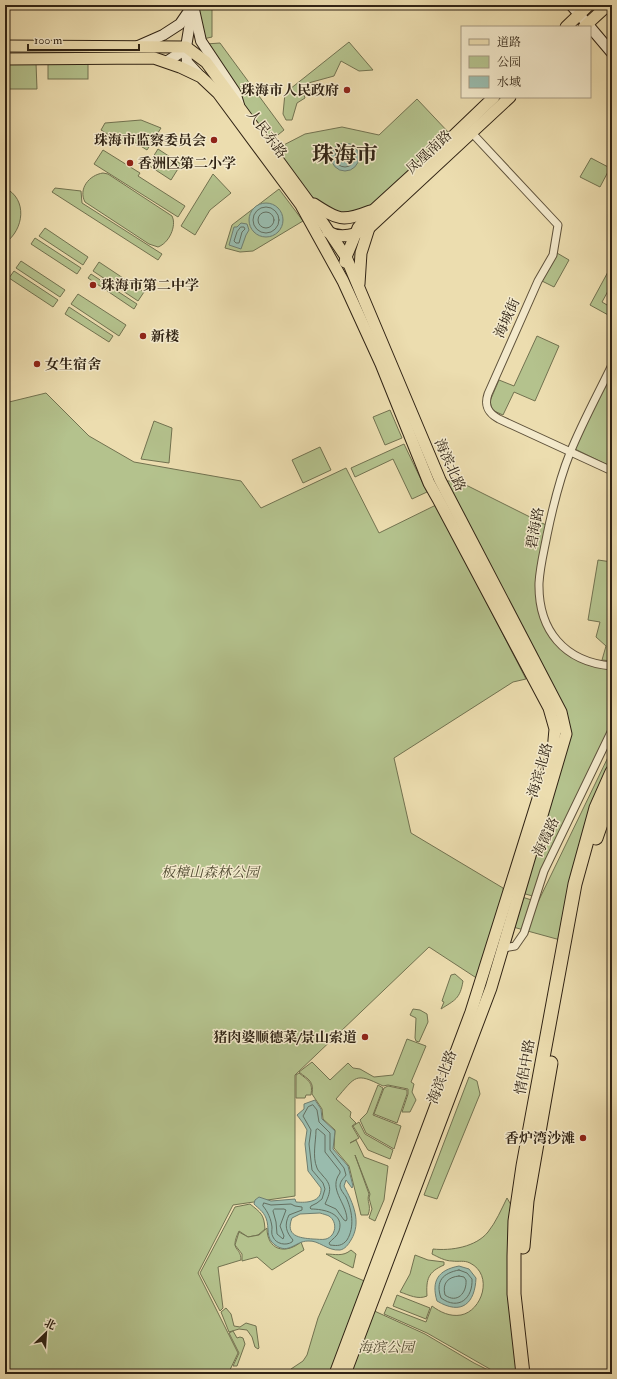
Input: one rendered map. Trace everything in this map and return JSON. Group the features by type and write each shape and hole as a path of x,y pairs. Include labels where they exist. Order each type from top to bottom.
{"highway":[{"name":"情侶中路","path":"523,1374 514,1294 514,1256 516,1221 523,1166 575,884 596,808 612,772"},
{"name":"情侶中路","path":"532,1374 522,1280 527,1201 582,893 598,832 612,792"}],"main road":[{"path":"138,46 163,35 180,24 193,5"},
{"path":"193,5 186,47 187,62 201,77"},
{"path":"193,5 201,40 235,92 241,109"},
{"path":"572,5 588,26 608,5"},
{"path":"567,26 589,5"},
{"path":"591,29 612,53"},
{"path":"5,46 186,47"},
{"path":"166,62 186,47"},
{"name":"人民东路","path":"186,47 206,62 308,201"},
{"name":"人民东路","path":"5,59 154,58 180,67 201,77 218,93 301,205 343,281"},
{"name":"凤凰南路","path":"343,281 346,257 355,234 362,222 493,98"},
{"name":"凤凰南路","path":"332,234 339,236 355,234 369,228 509,98"},
{"name":"凤凰南路","path":"308,201 340,219 356,217 373,210"},
{"name":"海滨北路","path":"308,201 332,234 346,257 447,495 561,712 566,734 491,988 345,1374"},
{"path":"311,221 332,234"},
{"name":"凤凰南路","path":"358,287 361,253 369,228"},
{"name":"海滨北路","path":"335,1374 471,1012 552,751 554,729 549,708 429,483 380,364 343,281"}],"street":[{"name":"海城街","path":"472,133 558,225 553,255 538,281 488,394 486,404 487,409 499,419 612,471"},
{"name":"碧海路","path":"612,365 570,452 554,498 539,584 541,604 546,624 559,644 572,654 585,660 597,664 612,666"},
{"name":"海霞路","path":"504,948 515,946 524,933 544,870 612,730"}],"green space":[{"path":"196,5 212,5 212,37 203,39"},
{"path":"349,42 373,70 359,71 341,61 334,76 301,85 305,98 297,103 292,120 286,120 283,114 285,93"},
{"path":"220,43 284,130 268,143 206,44"},
{"path":"48,61 88,61 88,79 48,79"},
{"path":"36,63 37,89 5,89 5,64"},
{"path":"417,99 450,134 371,207 348,214 334,212 309,195 276,149 305,134 342,127 379,135"},
{"path":"141,120 161,128 147,150 128,138 124,144 101,130 105,123"},
{"path":"158,149 181,164 171,180 148,165"},
{"path":"103,150 140,173 138,176 185,206 178,217 94,164"},
{"path":"591,158 610,168 600,187 580,177"},
{"path":"98,174 108,174 172,216 173,229 166,242 158,247 149,244 85,202 83,192 86,183"},
{"path":"213,174 231,193 210,210 195,235 181,226"},
{"path":"5,188 17,199 21,215 16,230 5,243"},
{"path":"55,188 81,191 82,203 162,254 158,260 52,192"},
{"path":"279,189 303,221 253,251 240,252 225,248 232,225"},
{"path":"45,228 88,257 83,265 39,236"},
{"path":"35,238 81,268 77,274 31,244"},
{"path":"557,253 569,260 554,287 542,281"},
{"path":"21,261 65,290 60,297 16,268"},
{"path":"99,262 144,292 138,301 93,271"},
{"path":"609,270 612,272 612,293 608,291 602,302 612,308 612,313 610,316 590,305"},
{"path":"14,271 58,300 53,307 9,278"},
{"path":"91,274 137,304 134,309 88,278"},
{"path":"78,294 126,325 119,336 71,304"},
{"path":"69,307 113,336 109,342 65,314"},
{"path":"537,336 559,346 535,401 514,392 503,415 492,410 490,401 499,380 514,386"},
{"path":"606,379 612,381 612,467 575,449"},
{"name":"板樟山森林公园","path":"46,393 89,436 134,462 241,481 261,508 346,468 379,533 436,505 526,679 513,682 394,758 411,833 503,888 504,894 478,979 429,947 295,1075 295,1196 233,1205 198,1273 238,1353 228,1374 5,1374 5,403"},
{"path":"390,410 402,438 385,445 373,417"},
{"path":"154,421 172,428 169,463 141,459"},
{"path":"404,444 427,492 412,499 393,459 355,477 351,468"},
{"path":"320,447 331,470 303,483 292,460"},
{"path":"441,481 458,481 548,526 540,566 545,624 572,655 612,666 612,732 536,897 522,893 567,734"},
{"path":"598,560 612,562 612,661 602,660 606,646 596,637 600,622 588,620"},
{"path":"612,749 612,772 564,941 513,927 522,897 538,902"},
{"path":"455,974 463,981 460,992 453,1001 441,1009 444,1002 442,1001 451,975"},
{"path":"413,1009 420,1010 427,1014 428,1022 419,1042 416,1041 415,1038 416,1018 410,1015"},
{"path":"407,1039 426,1046 411,1082 414,1084 412,1092 416,1100 410,1112 402,1112 408,1094 408,1089 388,1085 383,1086 367,1079 361,1078 352,1081 336,1099 351,1112 350,1117 356,1123 352,1126 359,1138 350,1143 356,1140 364,1157 388,1166 384,1200 375,1221 369,1218 372,1209 369,1198 370,1194 355,1155 369,1194 368,1215 361,1215 349,1166 334,1148 335,1130 323,1119 322,1109 312,1094 312,1086 310,1081 299,1072 312,1062 330,1080 348,1063 353,1068 360,1069 374,1077 393,1075"},
{"path":"299,1073 311,1084 311,1095 306,1095 305,1098 296,1098 296,1075"},
{"path":"469,1077 477,1081 480,1094 437,1199 424,1195"},
{"path":"378,1085 383,1088 373,1115 401,1126 394,1149 366,1133 360,1120 367,1113"},
{"path":"388,1086 407,1090 397,1123 374,1114 384,1088"},
{"path":"359,1122 365,1134 393,1150 390,1159 368,1150 353,1126"},
{"path":"507,1198 514,1210 520,1369 495,1372 427,1333 384,1314 387,1307 426,1322 432,1306 445,1314 453,1315 461,1315 475,1307 482,1292 483,1284 482,1276 477,1269 468,1262 449,1261 439,1258 432,1254 433,1249 463,1247 483,1237 494,1224"},
{"path":"250,1204 261,1214 264,1220 265,1229 258,1235 248,1237 239,1231 235,1246 241,1256 241,1260 218,1267 223,1308 220,1311 200,1273 235,1207"},
{"path":"267,1228 270,1241 274,1246 283,1249 295,1246 301,1242 304,1250 272,1270 257,1257 242,1261 242,1254 235,1245 239,1232 248,1237 259,1235"},
{"path":"351,1250 356,1254 353,1268 326,1254 345,1254"},
{"path":"415,1255 428,1260 444,1262 444,1265 431,1273 427,1285 427,1296 424,1297 414,1297 400,1292 410,1274"},
{"path":"339,1270 369,1283 334,1374 287,1374 291,1369 303,1361 307,1355 318,1318"},
{"path":"397,1295 430,1308 426,1319 393,1306"},
{"path":"226,1308 231,1314 234,1326 240,1327 246,1323 256,1326 258,1349 255,1347 252,1337 247,1330 239,1329 229,1332 221,1312"},
{"name":"海滨公园","path":"370,1309 425,1334 494,1373 522,1370 523,1374 345,1374"},
{"path":"233,1331 237,1338 243,1338 245,1344 237,1366 233,1366 239,1353 229,1333"}],"water":[{"path":"345,143 355,147 359,157 355,167 345,171 335,167 331,157 335,147"},
{"path":"266,203 278,208 283,220 278,232 266,237 254,232 249,220 254,208"},
{"path":"241,223 247,224 249,230 241,249 229,245 234,227 237,227"},
{"path":"315,1100 321,1109 322,1119 335,1131 333,1149 348,1166 353,1186 352,1188 346,1180 344,1186 353,1206 356,1226 348,1245 340,1250 331,1249 312,1241 303,1242 284,1249 280,1248 270,1239 266,1218 254,1204 255,1200 259,1197 271,1201 295,1199 296,1202 309,1202 316,1199 321,1193 321,1188 308,1171 305,1144 307,1130 297,1115 304,1109 304,1104","holes":["320,1213 329,1216 335,1225 334,1232 326,1239 308,1239 298,1237 290,1229 292,1218 300,1214"]},
{"path":"459,1266 469,1269 476,1278 475,1287 470,1300 460,1307 446,1305 437,1301 435,1288 438,1278 446,1270"}],"place":[{"name":"珠海市人民政府","path":"347,90"},
{"name":"珠海市监察委员会","path":"214,140"},
{"name":"香洲区第二小学","path":"130,163"},
{"name":"珠海市第二中学","path":"93,285"},
{"name":"新楼","path":"143,336"},
{"name":"女生宿舍","path":"37,364"},
{"name":"猪肉婆顺德菜/景山索道","path":"365,1037"},
{"name":"香炉湾沙滩","path":"583,1138"}],"district":[{"name":"珠海市","path":"345,155"}]}
